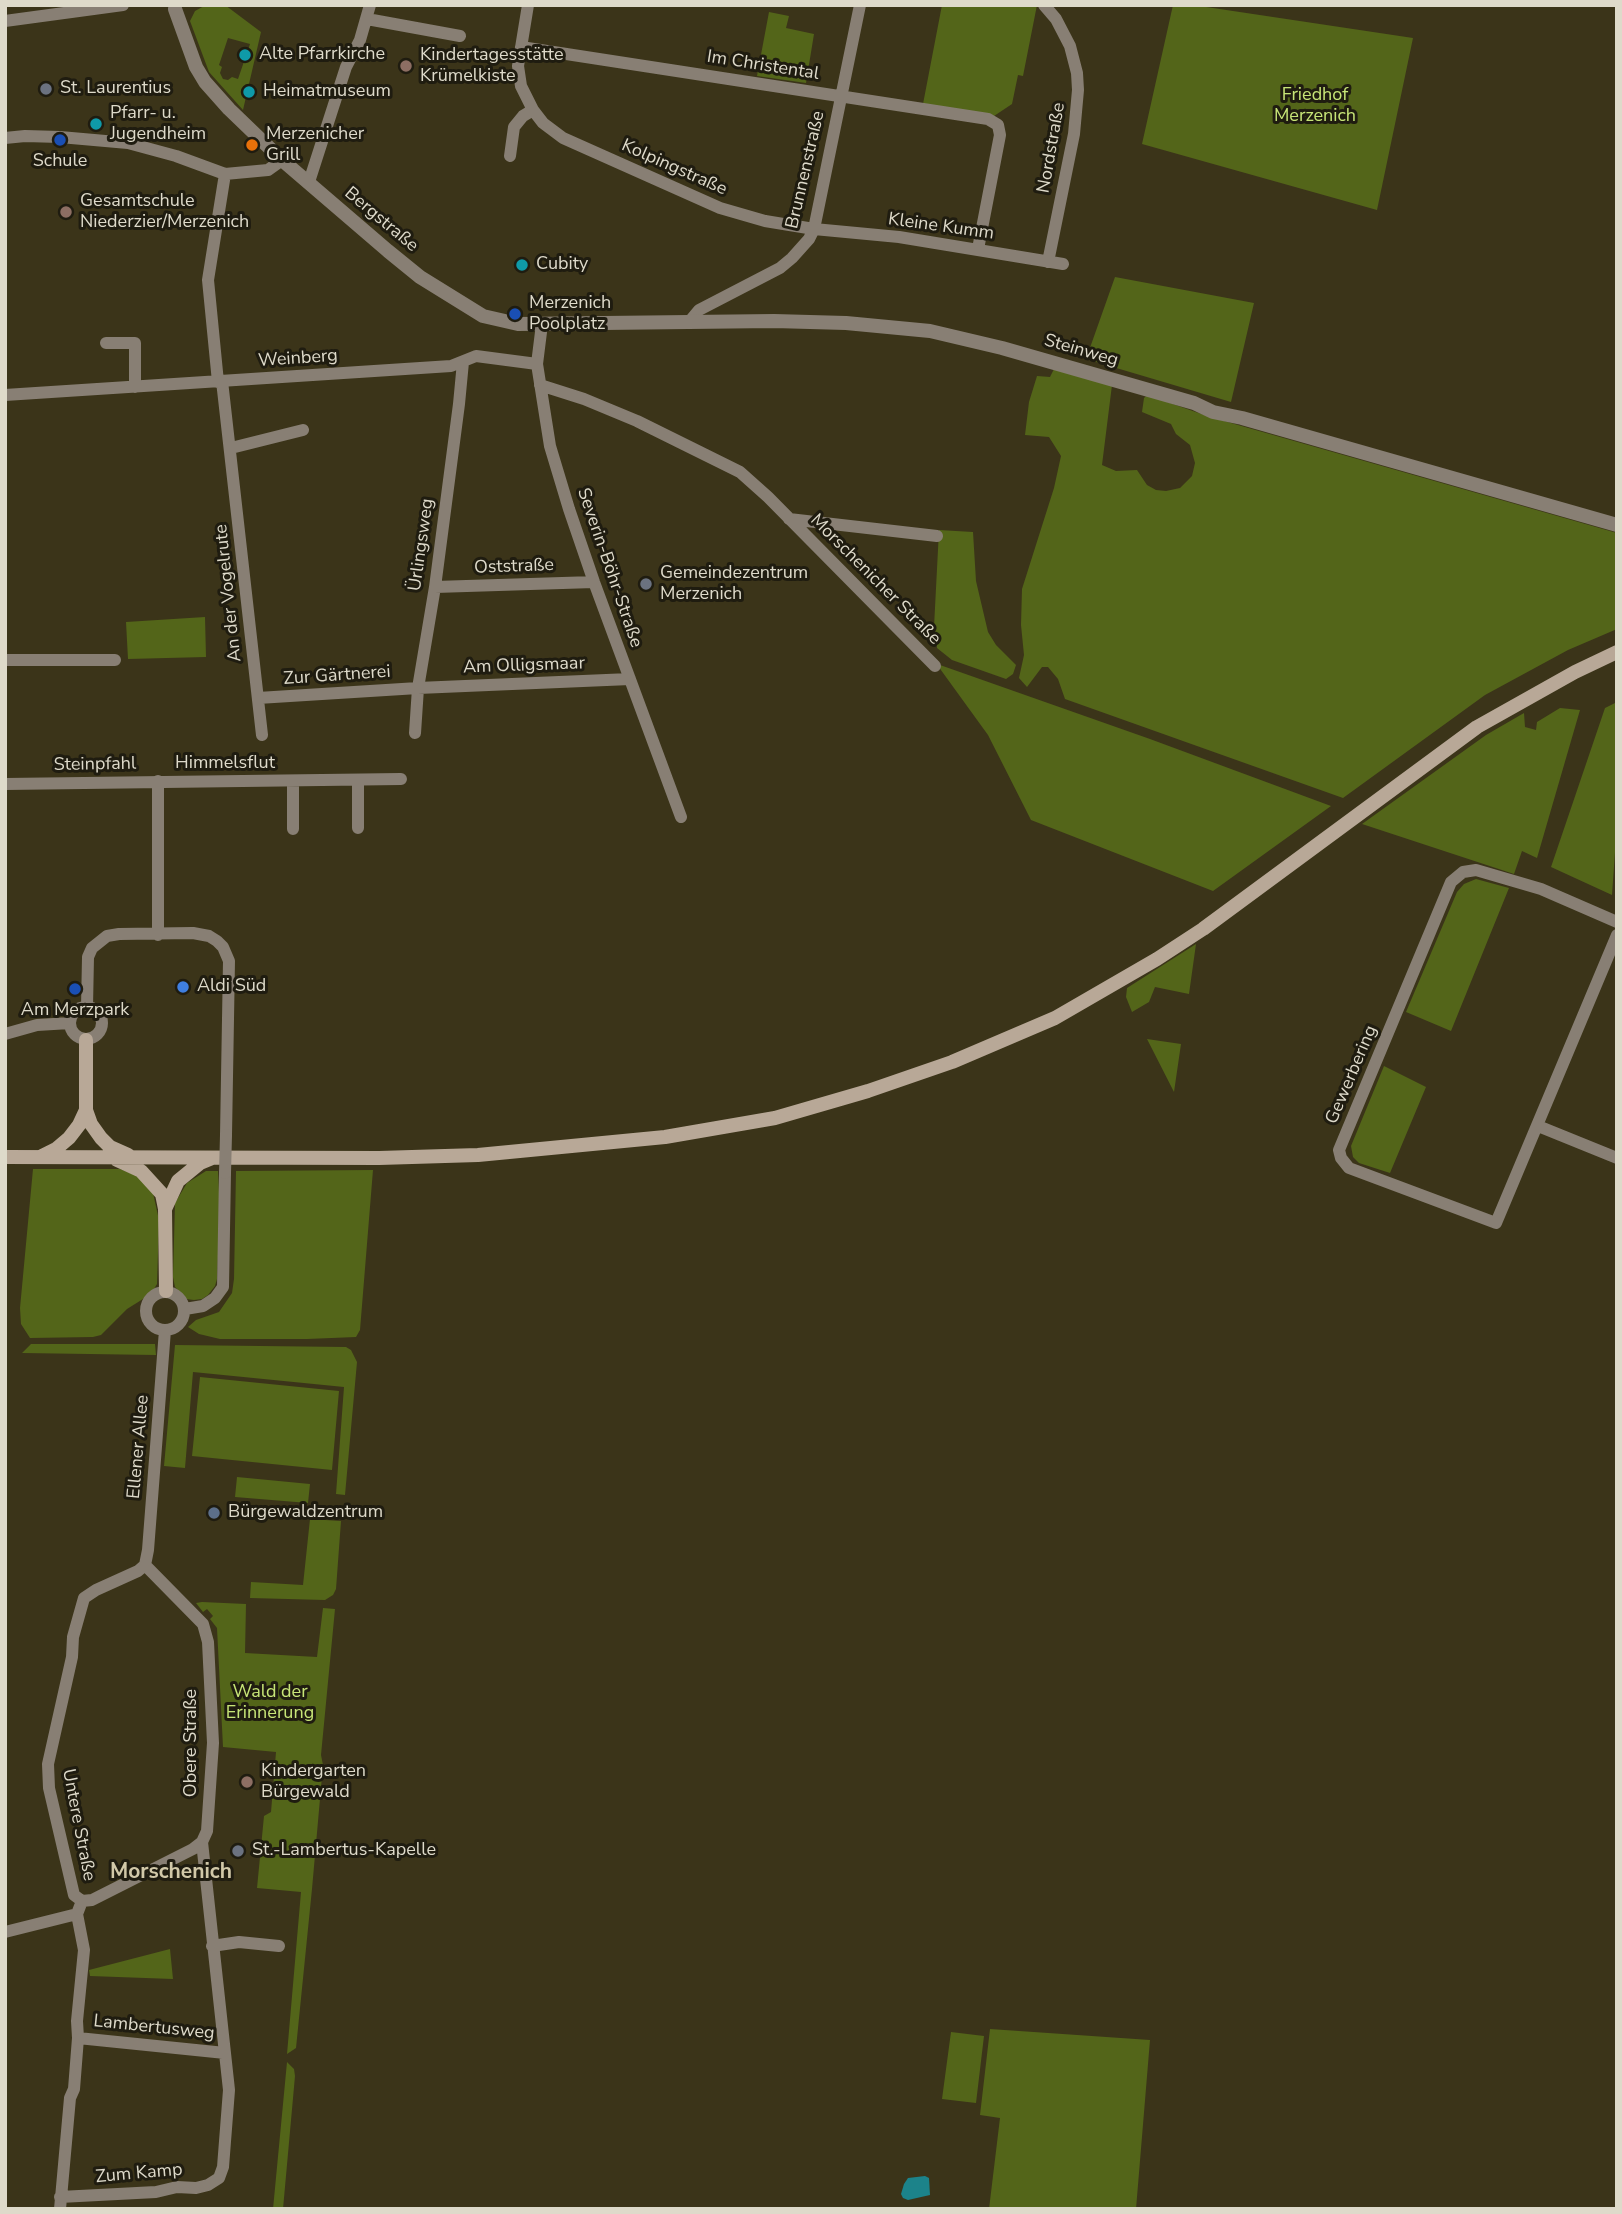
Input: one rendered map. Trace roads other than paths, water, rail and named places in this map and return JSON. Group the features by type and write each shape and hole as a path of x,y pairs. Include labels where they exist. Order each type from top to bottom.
{"main road":[{"path":"5,1157 366,1158 478,1155 665,1137 775,1118 868,1091 952,1062 1055,1018 1157,959 1203,929 1477,727 1575,672 1617,652"},
{"path":"86,1040 86,1110 91,1125 110,1147 122,1154 136,1157"},
{"path":"40,1157 69,1139 86,1110"},
{"path":"165,1209 178,1181 200,1163 214,1157"},
{"path":"109,1158 141,1171 162,1194 165,1209 166,1291"}],"street":[{"path":"5,21 123,5"},
{"path":"309,183 346,67 360,40 370,5"},
{"name":"Kolpingstraße","path":"528,5 518,76 525,96 543,123 563,138 696,198 765,221 814,229"},
{"name":"Brunnenstraße","path":"689,322 699,310 780,268 803,247 814,229 860,5"},
{"name":"Nordstraße","path":"1044,5 1056,19 1070,46 1078,90 1074,134 1048,262"},
{"name":"Bergstraße","path":"173,7 196,67 205,82 282,160 420,276 483,316 518,324"},
{"path":"367,19 460,36"},
{"name":"Im Christental","path":"521,47 988,118 998,125 1000,135 978,249"},
{"path":"510,156 514,127 523,116 533,110"},
{"path":"5,138 48,136 128,143 176,156 225,174 268,170 282,160"},
{"name":"An der Vogelrute","path":"225,174 208,280 262,735"},
{"name":"Kleine Kumm","path":"814,229 899,237 1063,264"},
{"name":"Steinweg","path":"518,324 774,320 909,328 967,338 1194,403 1213,412 1617,525"},
{"name":"Severin-Böhr-Straße","path":"542,324 537,364 551,446 594,582 681,817"},
{"path":"106,343 135,343 135,387"},
{"name":"Weinberg","path":"5,395 452,366 476,356 537,364"},
{"name":"Ürlingsweg","path":"415,733 418,688 435,587 463,362"},
{"name":"Morschenicher Straße","path":"540,385 615,411 729,466 750,481 934,667"},
{"path":"230,448 303,430"},
{"name":"Morschenicher Straße","path":"789,519 937,536"},
{"name":"Oststraße","path":"435,587 594,582"},
{"path":"5,660 115,660"},
{"name":"Am Olligsmaar","path":"418,688 630,679"},
{"name":"Zur Gärtnerei","path":"258,698 418,688"},
{"name":"Himmelsflut","path":"158,781 401,779"},
{"path":"358,780 358,828"},
{"name":"Steinpfahl","path":"5,784 158,781 159,935"},
{"name":"Himmelsflut","path":"293,781 293,829"},
{"name":"Gewerbering","path":"1617,922 1541,889 1476,870 1463,872 1451,882 1339,1150 1340,1158 1349,1167 1496,1223 1617,935"},
{"path":"87,1007 89,957 92,948 107,936 192,933 209,936 223,947 229,961 223,1287 215,1298 203,1306 185,1309"},
{"path":"87,1007 100,1014 103,1023 100,1033 86,1040 73,1033 70,1023 73,1013 87,1007"},
{"path":"5,1034 37,1025 70,1023"},
{"path":"1538,1126 1617,1158"},
{"path":"166,1291 179,1297 185,1309 179,1325 165,1330 151,1325 146,1310 152,1297 166,1291"},
{"name":"Ellener Allee","path":"145,1565 165,1330"},
{"name":"Obere Straße","path":"145,1565 174,1597 187,1606 203,1624 206,1633 213,1743 207,1831 202,1842 229,2090 223,2167 219,2178"},
{"name":"Untere Straße","path":"77,1914 82,1901 74,1895 49,1788 48,1764 72,1657 75,1627 84,1598 145,1565"},
{"path":"82,1901 92,1900 202,1842"},
{"path":"5,1932 77,1914 83,1950 78,2038 60,2203"},
{"path":"212,1946 239,1942 279,1946"},
{"name":"Lambertusweg","path":"78,2038 225,2053"},
{"name":"Zum Kamp","path":"60,2203 156,2192 177,2186 196,2188 219,2178"}],"water":[{"path":"908,2178 929,2178 930,2195 908,2200 903,2198 901,2194"}],"place":[{"name":"Alte Pfarrkirche","path":"245,55"},
{"name":"Kindertagesstätte Krümelkiste","path":"406,66"},
{"name":"St. Laurentius","path":"46,89"},
{"name":"Heimatmuseum","path":"249,92"},
{"name":"Pfarr- u. Jugendheim","path":"96,124"},
{"name":"Schule","path":"60,140"},
{"name":"Merzenicher Grill","path":"252,145"},
{"name":"Gesamtschule Niederzier/Merzenich","path":"66,212"},
{"name":"Cubity","path":"522,265"},
{"name":"Merzenich Poolplatz","path":"515,314"},
{"name":"Gemeindezentrum Merzenich","path":"646,584"},
{"name":"Aldi Süd","path":"183,987"},
{"name":"Am Merzpark","path":"75,989"},
{"name":"Bürgewaldzentrum","path":"214,1513"},
{"name":"Kindergarten Bürgewald","path":"247,1782"},
{"name":"St.-Lambertus-Kapelle","path":"238,1851"}],"district":[{"name":"Morschenich","path":"171,1873"}],"park label":[{"name":"Friedhof Merzenich","path":"1315,106"},
{"name":"Wald der Erinnerung","path":"270,1703"}]}
